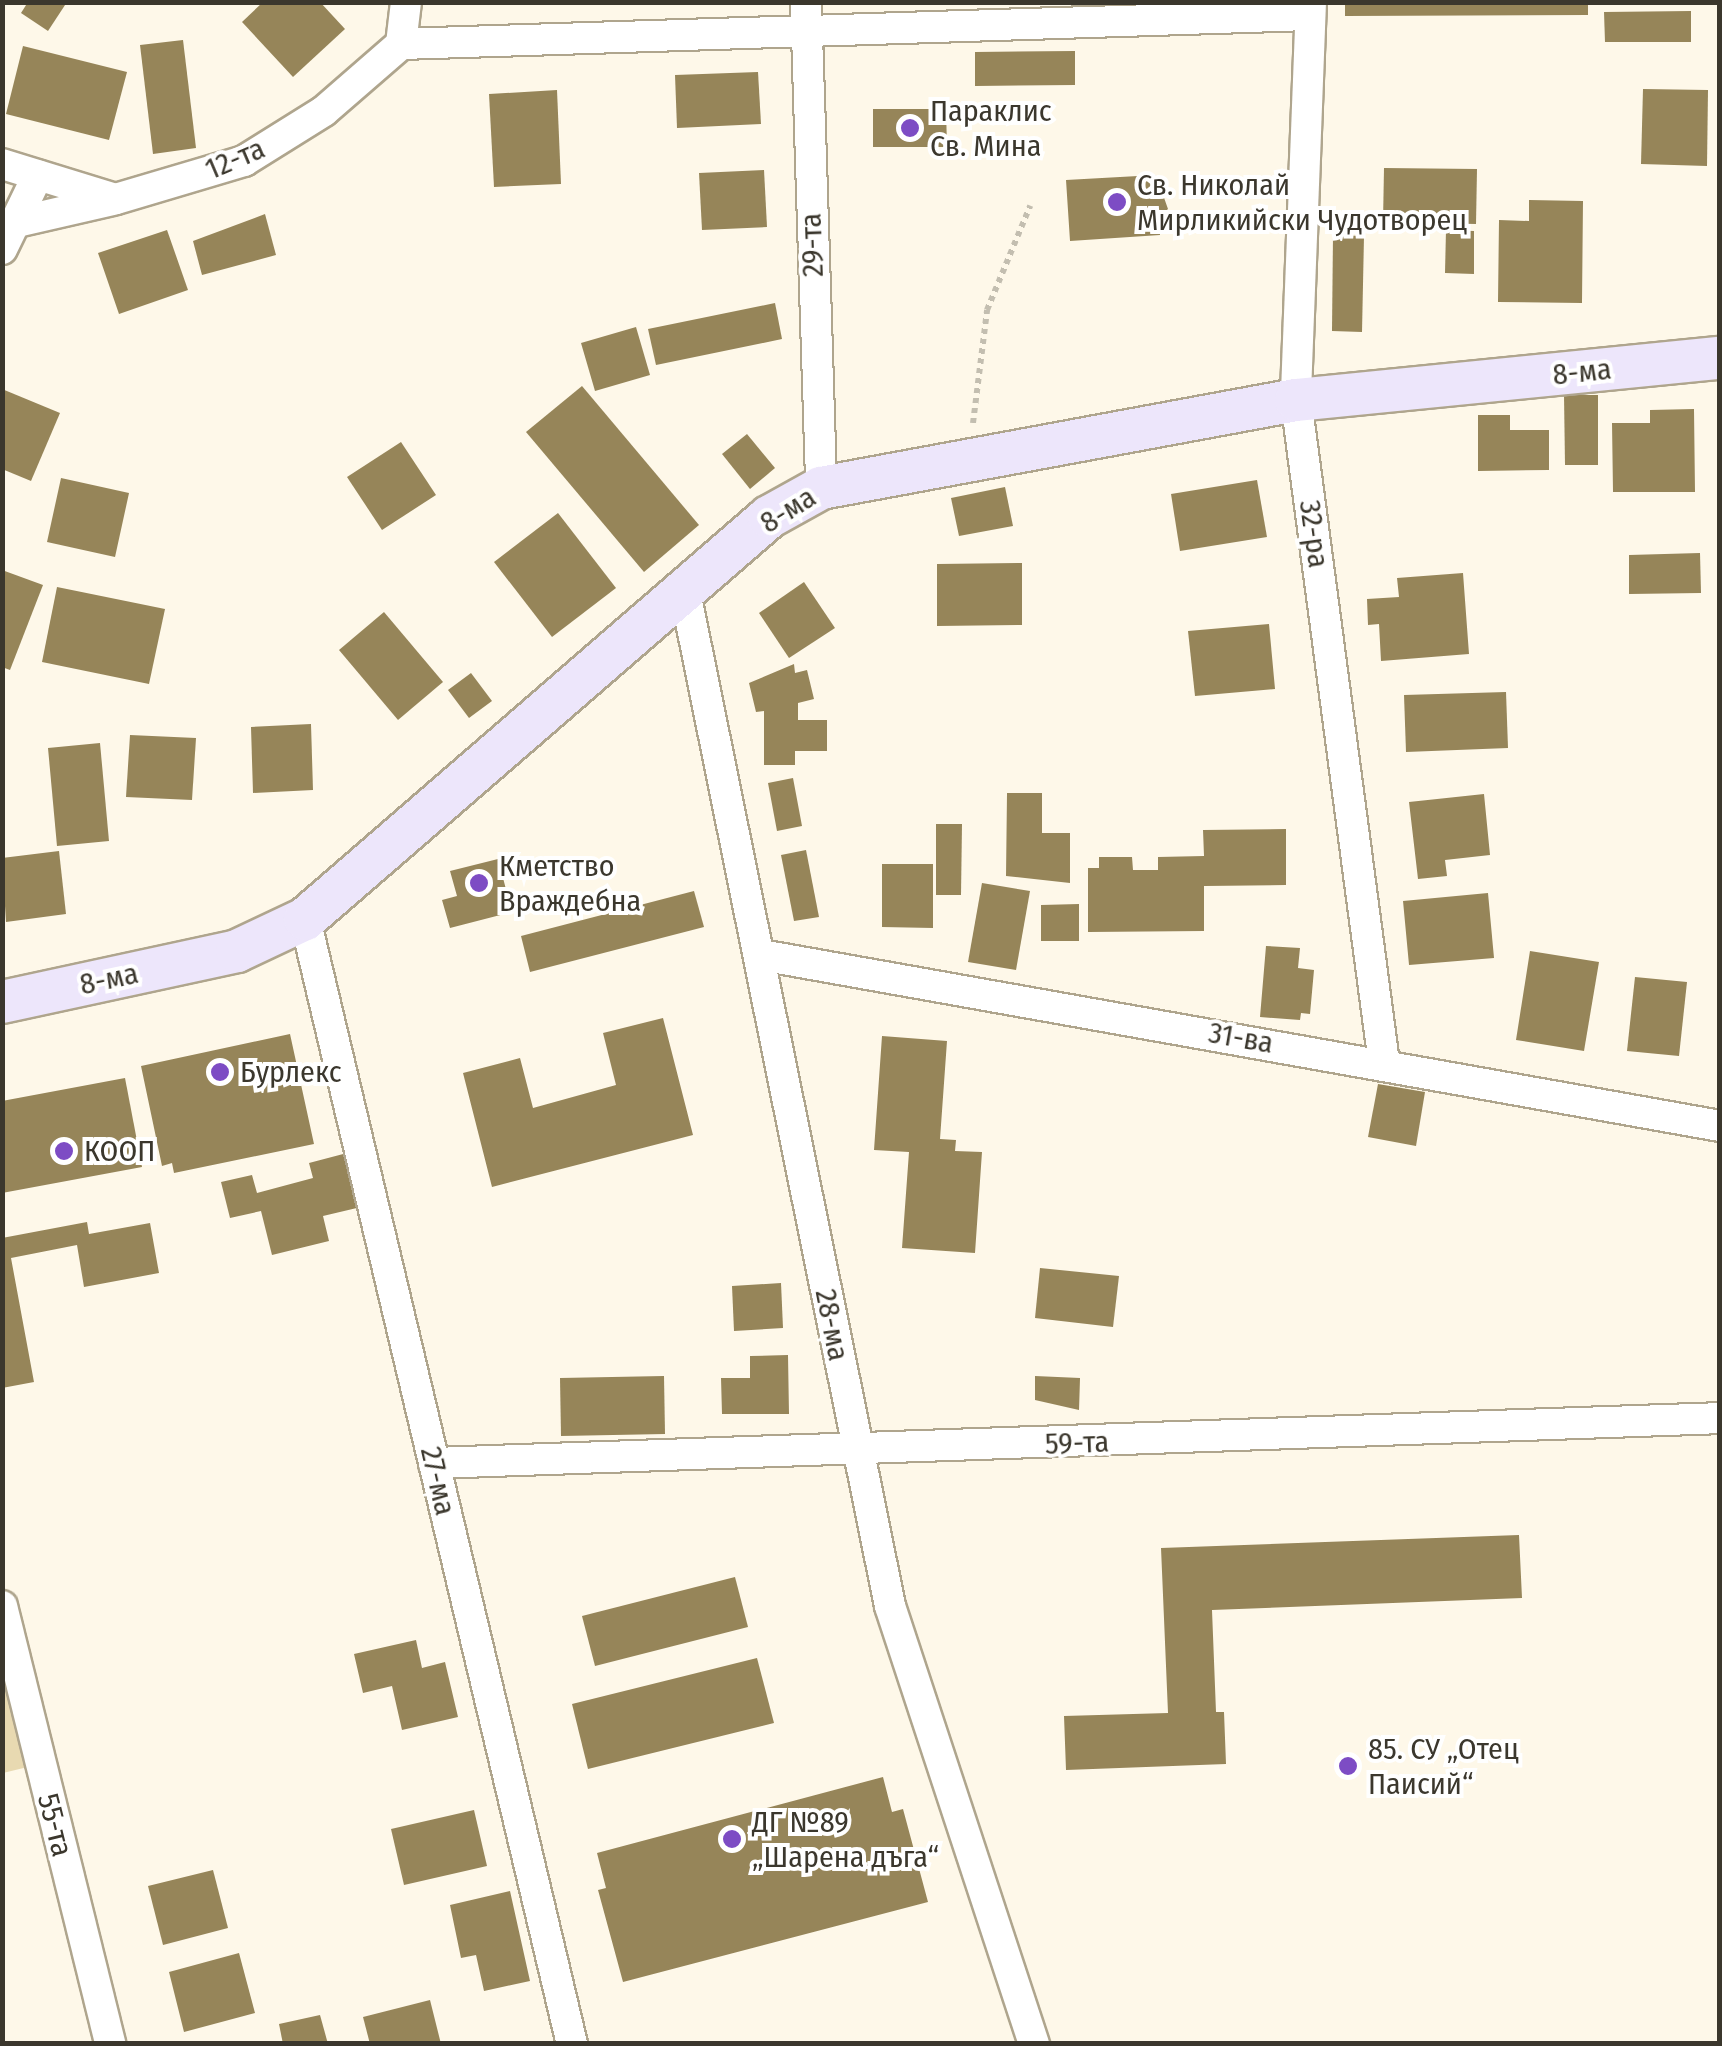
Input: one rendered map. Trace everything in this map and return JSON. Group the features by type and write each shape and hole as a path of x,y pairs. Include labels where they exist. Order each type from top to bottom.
{"street":[{"path":"406,2 401,44 804,36 1310,9"},
{"name":"29-та","path":"806,2 804,36 821,488"},
{"name":"32-ра","path":"1310,9 1296,400 1384,1063"},
{"name":"12-та","path":"8,236 244,161 324,111 401,44"},
{"path":"2,164 116,199"},
{"path":"8,236 38,175"},
{"name":"8-ма","path":"2,1002 236,951 304,919 769,516 821,488 1296,400 1720,358"},
{"name":"28-ма","path":"685,592 762,954 856,1452 893,1618 1034,2044"},
{"name":"27-ма","path":"304,919 572,2044"},
{"name":"31-ва","path":"762,954 1720,1126"},
{"name":"59-та","path":"434,1464 856,1452 1720,1418"},
{"name":"55-та","path":"2,1606 110,2044"}],"path":[{"path":"978,459 973,420 987,310 1030,206"}],"shaded area":[{"path":"2,1606 40,1764 3,1773 2,1773"}],"building":[{"path":"28,2 67,2 48,31 21,13"},
{"path":"263,2 320,2 345,29 293,77 242,22"},
{"path":"1345,2 1588,2 1588,15 1345,16"},
{"path":"1691,11 1691,42 1605,42 1604,12"},
{"path":"183,40 196,148 153,154 140,45"},
{"path":"23,46 127,72 109,140 6,114"},
{"path":"1075,51 1075,85 975,86 975,52"},
{"path":"758,72 761,124 677,128 675,75"},
{"path":"1643,89 1708,90 1707,166 1641,164"},
{"path":"557,90 561,184 494,187 489,94"},
{"name":"Параклис Св. Мина","path":"873,109 946,109 947,147 873,147"},
{"path":"1384,168 1477,169 1476,224 1383,222"},
{"path":"764,170 767,227 702,230 699,173"},
{"name":"Св. Николай Мирликийски Чудотворец","path":"1156,175 1168,209 1159,217 1160,235 1070,241 1066,180"},
{"path":"1529,200 1583,201 1582,303 1498,302 1499,220 1529,221"},
{"path":"265,214 276,255 202,275 193,241"},
{"path":"167,230 188,290 119,314 98,253"},
{"path":"1446,230 1474,231 1474,274 1445,273"},
{"path":"1333,235 1364,236 1362,332 1332,331"},
{"path":"775,303 782,339 656,365 648,329"},
{"path":"636,327 650,375 595,391 581,343"},
{"path":"582,386 699,525 644,572 526,432"},
{"path":"2,389 60,413 31,481 2,469"},
{"path":"1564,395 1598,395 1598,465 1565,465"},
{"path":"1694,409 1695,492 1613,492 1612,423 1650,423 1650,410"},
{"path":"1478,415 1510,415 1510,430 1549,430 1549,470 1478,471"},
{"path":"747,434 775,468 750,489 722,454"},
{"path":"401,442 436,495 382,530 347,477"},
{"path":"61,478 129,493 115,557 47,542"},
{"path":"1257,480 1267,537 1180,551 1171,494"},
{"path":"1005,487 1013,526 959,536 951,498"},
{"path":"558,513 616,588 552,637 494,562"},
{"path":"1700,553 1701,593 1629,594 1629,555"},
{"path":"1022,563 1022,625 937,626 937,564"},
{"path":"2,570 43,585 10,670 2,667"},
{"path":"1463,573 1469,654 1381,661 1379,624 1368,625 1367,599 1399,597 1397,578"},
{"path":"804,582 835,628 789,658 759,613"},
{"path":"57,587 165,609 149,684 42,662"},
{"path":"384,612 443,682 398,720 339,650"},
{"path":"1269,624 1275,689 1195,696 1188,631"},
{"path":"794,664 795,673 807,670 814,699 798,703 798,720 827,720 827,751 795,751 795,765 764,765 764,711 756,712 749,683"},
{"path":"471,673 492,701 469,718 448,690"},
{"path":"1506,692 1508,748 1406,752 1404,695"},
{"path":"311,724 313,790 253,793 251,727"},
{"path":"130,735 196,738 192,800 126,797"},
{"path":"100,743 109,841 57,846 48,748"},
{"path":"793,778 802,826 777,831 768,783"},
{"path":"1007,793 1042,793 1042,833 1070,833 1070,883 1006,876"},
{"path":"1484,794 1490,855 1445,860 1447,876 1418,879 1409,802"},
{"path":"936,824 962,824 961,895 936,895"},
{"path":"1286,829 1286,885 1204,886 1204,931 1088,932 1088,868 1099,868 1099,857 1132,857 1133,870 1158,870 1158,857 1204,856 1203,830"},
{"path":"806,850 819,917 794,921 781,855"},
{"path":"59,851 66,914 6,922 2,858"},
{"name":"Кметство Враждебна","path":"498,859 512,912 450,928 442,900 457,896 450,871"},
{"path":"882,864 933,864 933,928 882,927"},
{"path":"982,883 1030,891 1016,970 968,962"},
{"path":"694,891 704,927 530,972 521,936"},
{"path":"1488,893 1494,958 1409,965 1403,901"},
{"path":"1079,904 1079,941 1041,941 1041,905"},
{"path":"1266,946 1300,948 1298,968 1314,970 1310,1014 1301,1013 1300,1020 1260,1017"},
{"path":"1530,951 1599,962 1584,1051 1516,1040"},
{"path":"1635,977 1687,982 1679,1056 1627,1051"},
{"path":"663,1018 693,1135 492,1187 463,1073 520,1058 533,1108 616,1085 603,1033"},
{"path":"290,1034 314,1144 174,1173 172,1163 162,1166 141,1066"},
{"path":"882,1036 947,1041 940,1139 956,1140 955,1151 982,1152 975,1253 902,1248 909,1152 874,1150"},
{"path":"125,1078 142,1167 2,1193 2,1101"},
{"path":"1378,1084 1425,1092 1416,1146 1368,1137"},
{"path":"347,1153 361,1207 323,1216 329,1241 272,1255 261,1211 230,1218 221,1182 252,1175 257,1193 313,1178 309,1163"},
{"path":"87,1222 89,1234 150,1223 159,1273 84,1287 77,1245 11,1258 34,1382 2,1388 2,1238"},
{"path":"1040,1268 1119,1276 1113,1327 1035,1318"},
{"path":"781,1283 783,1328 734,1331 732,1286"},
{"path":"788,1355 789,1414 722,1414 721,1378 750,1378 750,1356"},
{"path":"664,1376 665,1434 561,1436 560,1378"},
{"path":"1035,1376 1080,1378 1079,1410 1035,1400"},
{"path":"1519,1535 1522,1598 1212,1610 1216,1712 1224,1712 1226,1764 1066,1770 1064,1716 1168,1713 1161,1548"},
{"path":"735,1577 748,1627 595,1666 582,1616"},
{"path":"416,1640 422,1668 445,1662 458,1717 402,1730 392,1686 363,1693 354,1654"},
{"path":"757,1658 774,1723 588,1769 572,1704"},
{"path":"883,1777 892,1812 903,1809 928,1902 623,1982 598,1890 606,1888 597,1853"},
{"path":"474,1810 487,1866 404,1885 391,1829"},
{"path":"213,1870 228,1928 163,1945 148,1886"},
{"path":"510,1891 530,1981 484,1991 476,1955 461,1958 450,1905"},
{"path":"239,1953 255,2013 184,2032 169,1972"},
{"path":"430,2000 441,2044 370,2044 363,2017"},
{"path":"320,2015 328,2044 283,2044 279,2024"}],"place":[{"name":"Параклис Св. Мина","path":"910,128"},
{"name":"Св. Николай Мирликийски Чудотворец","path":"1117,202"},
{"name":"Кметство Враждебна","path":"479,883"},
{"name":"Бурлекс","path":"220,1072"},
{"name":"КООП","path":"64,1151"},
{"name":"85. СУ „Отец Паисий“","path":"1348,1766"},
{"name":"ДГ №89 „Шарена дъга“","path":"732,1839"}]}
